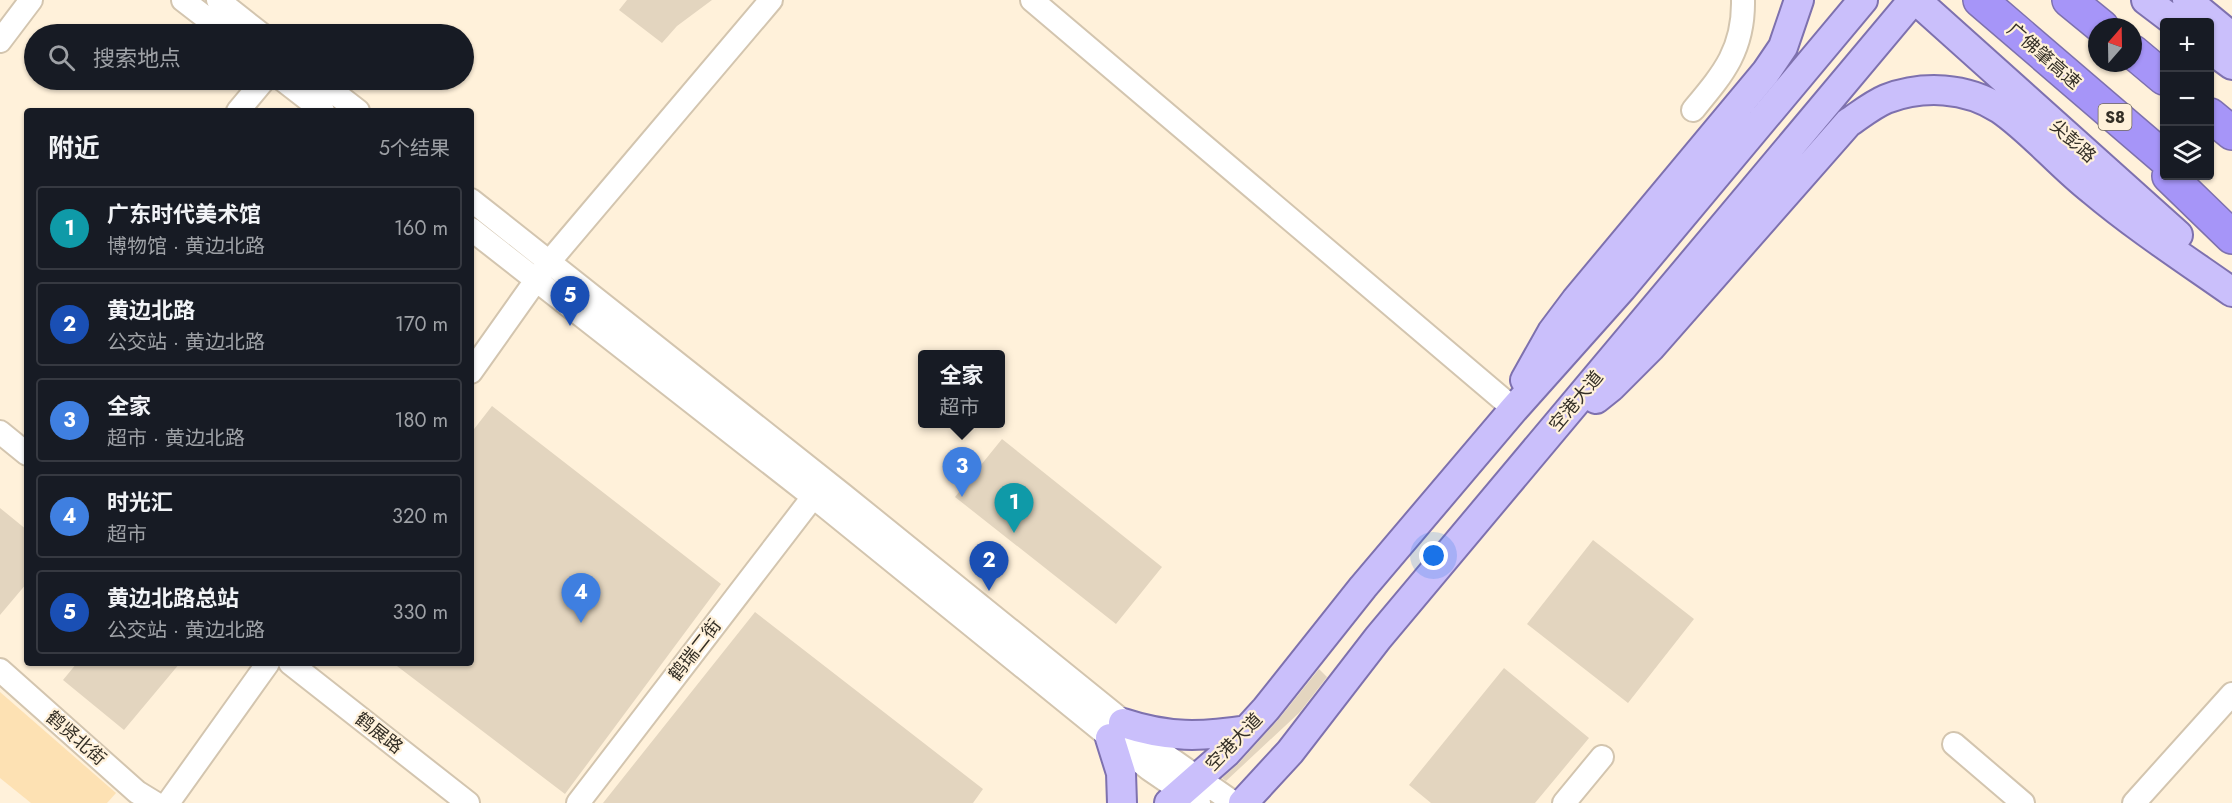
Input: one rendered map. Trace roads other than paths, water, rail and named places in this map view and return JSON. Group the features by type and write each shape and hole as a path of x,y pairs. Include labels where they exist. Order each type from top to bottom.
{"highway":[{"path":"2069,0 2091,18"},
{"name":"广佛肇高速","path":"1983,3 2160,155"},
{"path":"2142,60 2160,75"},
{"path":"2066,76 2160,167"},
{"path":"2214,118 2232,133"},
{"path":"2173,180 2232,237"},
{"path":"2191,180 2232,214"}],"main road":[{"path":"1514,409 1525,379 1537,356 1576,300 1766,72 1783,46 1799,0"},
{"name":"空港大道","path":"1186,794 1266,709 1318,642 1514,409 1622,288 1863,0"},
{"name":"空港大道","path":"1243,803 1285,758 1349,675 1546,436 1914,0"},
{"name":"尖彭路","path":"1914,0 2232,282"},
{"path":"2146,0 2170,18"},
{"path":"2187,0 2232,37"},
{"path":"2214,52 2232,65"},
{"path":"1546,436 1611,387 1632,367 1848,123 1886,99 1913,92 1939,89 1974,96 2000,109 2091,190 2232,292"},
{"path":"1318,642 1349,675"},
{"path":"1122,803 1117,730 1185,736 1247,730"},
{"path":"1273,803 1285,758"}],"street":[{"path":"0,41 31,0"},
{"path":"183,0 213,24"},
{"path":"218,0 248,24"},
{"path":"474,368 542,271 771,0"},
{"path":"1032,0 1514,409"},
{"path":"1693,111 1721,77 1739,42 1743,0"},
{"path":"241,108 256,90"},
{"path":"296,90 319,108"},
{"path":"331,90 354,108"},
{"path":"474,204 542,271 653,358 842,494 1117,730 1186,794 1234,803"},
{"path":"474,231 542,271"},
{"path":"653,358 813,497 1117,730"},
{"path":"0,432 24,452"},
{"name":"鹤瑞二街","path":"578,803 813,497"},
{"path":"168,803 266,666"},
{"name":"鹤展路","path":"294,666 468,803"},
{"name":"鹤贤北街","path":"0,670 137,792 155,803"},
{"path":"2134,803 2232,694"},
{"path":"1954,744 2023,803"},
{"path":"1564,803 1602,757"}],"place":[{"name":"黄边北路总站","path":"570,326"},
{"name":"全家","path":"962,497"},
{"name":"广东时代美术馆","path":"1014,533"},
{"name":"黄边北路","path":"989,591"},
{"name":"时光汇","path":"581,623"}]}
